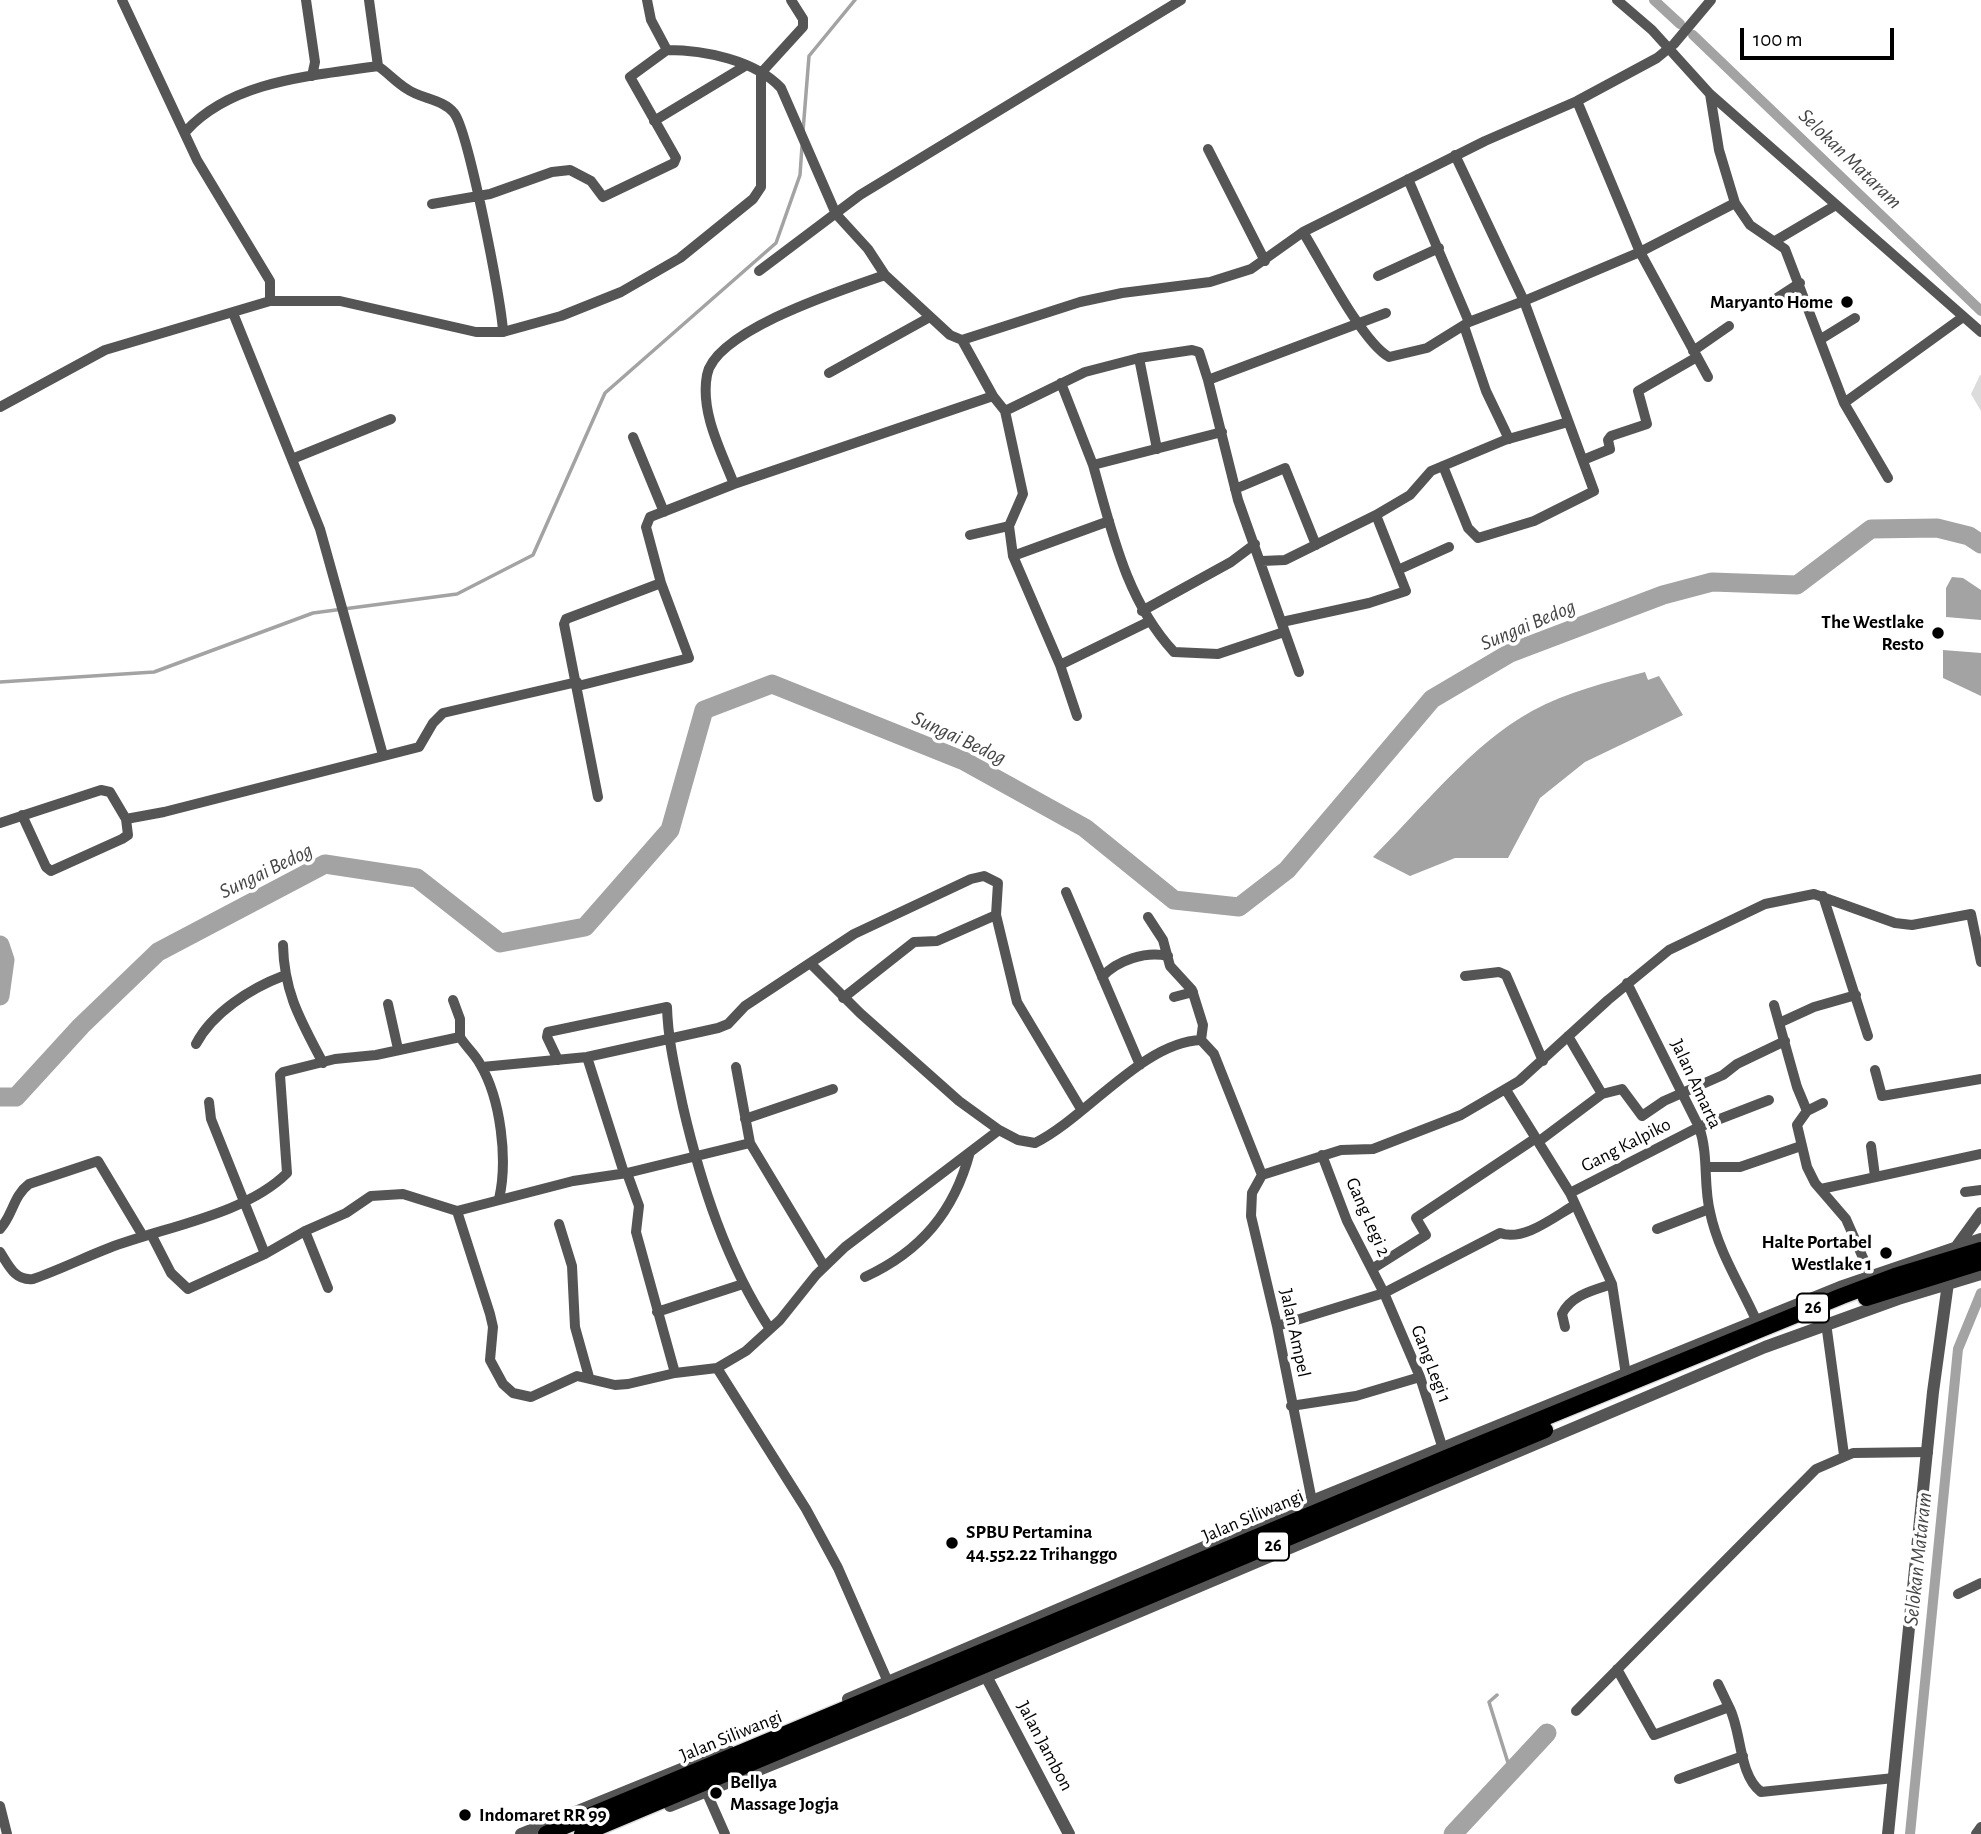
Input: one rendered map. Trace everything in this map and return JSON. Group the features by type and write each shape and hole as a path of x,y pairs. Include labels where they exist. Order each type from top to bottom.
{"highway":[{"name":"Jalan Siliwangi","path":"546,1834 1440,1454 1547,1424 1884,1280 1972,1254"},
{"name":"Jalan Siliwangi","path":"582,1834 1508,1451 1547,1424"}],"street":[{"path":"122,0 186,131 197,160 270,281 270,301"},
{"path":"306,0 315,62 312,76"},
{"path":"369,0 378,66 405,88 446,105 453,112 477,196 503,327"},
{"path":"647,0 651,20 667,50"},
{"path":"0,407 105,351 270,301 340,301 475,331 561,316 621,292 680,258 752,199 761,187 761,73 803,27 803,19 791,0"},
{"path":"759,271 872,188 1181,0"},
{"path":"1617,0 1672,47 1710,94 1981,332"},
{"path":"962,340 1080,302 1122,293 1210,282 1265,261 1303,232 1455,155 1577,101 1672,47 1711,0"},
{"path":"432,204 490,194 552,172 570,170 591,180 603,197 675,161 630,77 667,50 729,59 761,73 781,88 836,214 868,249 885,275 950,335 962,340 993,396 1005,411 1023,494 1009,526 1013,556 1060,665 1077,716"},
{"path":"186,131 202,114 238,94 312,76 378,66"},
{"path":"653,121 745,66"},
{"path":"1710,94 1719,150 1735,203 1750,225 1785,249 1844,403 1888,478"},
{"path":"1577,101 1640,252 1708,377"},
{"path":"1208,149 1265,261"},
{"path":"1443,466 1468,528 1478,538 1534,521 1592,493 1595,489 1567,422 1524,301 1455,155"},
{"path":"1408,179 1439,248 1467,324 1486,391 1509,439"},
{"path":"1303,232 1359,323 1380,351 1394,358 1427,348 1467,324 1640,252 1735,203"},
{"path":"1775,242 1836,205"},
{"path":"1378,276 1439,248"},
{"path":"734,484 705,400 707,374 712,363 742,338 791,307 885,275"},
{"path":"1777,298 1800,283"},
{"path":"233,313 320,529 383,755"},
{"path":"1208,380 1386,313"},
{"path":"829,373 930,317"},
{"path":"1821,339 1855,317"},
{"path":"1844,403 1963,317"},
{"path":"1583,460 1610,449 1609,438 1647,424 1638,391 1695,354 1729,326"},
{"path":"1005,411 1085,372 1139,358 1192,350 1202,357 1235,489 1299,672"},
{"path":"1139,358 1157,449"},
{"path":"1061,383 1093,465 1124,571 1147,622 1175,652 1218,654 1283,627 1402,594 1406,587 1376,515"},
{"path":"126,818 164,812 419,747 433,723 443,713 689,658 661,583 646,527 650,517 734,484 993,396"},
{"path":"292,459 391,419"},
{"path":"1262,561 1285,560 1376,515 1410,495 1426,476 1443,466 1509,439 1567,422"},
{"path":"1093,465 1222,432"},
{"path":"633,437 664,512"},
{"path":"1235,489 1285,468 1316,545"},
{"path":"1013,556 1109,522"},
{"path":"970,535 1009,526"},
{"path":"1142,611 1231,562 1255,544"},
{"path":"1400,569 1449,547"},
{"path":"598,797 565,627 566,620 661,583"},
{"path":"1060,665 1147,622"},
{"path":"0,823 22,815 101,790 110,792 117,799 126,818 128,835 51,871 46,867 22,815"},
{"path":"482,1068 587,1057 728,1024 745,1006 854,934 963,883 989,877 999,893 996,915 1017,1002 1081,1109"},
{"path":"1066,892 1140,1065"},
{"path":"1147,917 1163,940 1170,966 1193,992 1203,1025 1201,1040 1213,1054 1262,1175 1341,1150 1373,1149 1461,1115 1506,1090 1544,1061 1568,1036 1669,950 1765,904 1814,894 1895,923 1935,922 1971,914 1981,962"},
{"path":"1823,896 1868,1036"},
{"path":"843,998 914,942 937,941 996,915"},
{"path":"282,945 283,976 298,1014 323,1063"},
{"path":"1102,977 1119,964 1140,957 1168,956"},
{"path":"811,964 843,998 959,1101 999,1130 1018,1140 1035,1143 1140,1065 1172,1048 1201,1040"},
{"path":"1465,976 1499,972 1506,975 1544,1061"},
{"path":"196,1044 203,1030 216,1017 269,982 283,976"},
{"name":"Jalan Amarta","path":"1627,984 1699,1127 1705,1144 1709,1209 1719,1242 1758,1322"},
{"path":"1174,998 1193,992"},
{"path":"1779,1023 1814,1007 1856,995"},
{"path":"453,1000 460,1019 460,1037 482,1068 502,1140 505,1174 499,1199"},
{"path":"388,1004 398,1049"},
{"path":"1773,1005 1797,1087 1807,1111"},
{"path":"558,1060 547,1037 548,1032 667,1007 667,1039 694,1155 743,1284 769,1329"},
{"path":"1568,1036 1602,1094"},
{"path":"0,1252 15,1275 23,1280 33,1279 242,1201 287,1173 280,1075 323,1063 460,1037"},
{"path":"1372,1269 1426,1235 1416,1218 1537,1140 1602,1094 1622,1089 1642,1116 1681,1093 1723,1075 1785,1041"},
{"path":"587,1057 625,1173 639,1206 636,1232 675,1373"},
{"path":"736,1067 750,1143 824,1266"},
{"path":"1875,1070 1882,1097 1981,1079"},
{"path":"745,1119 833,1088"},
{"path":"1506,1090 1570,1193 1612,1284 1626,1375"},
{"name":"Gang Kalpiko","path":"1570,1193 1699,1127 1769,1100"},
{"path":"209,1102 211,1119 265,1254"},
{"path":"1823,1103 1807,1111 1797,1125 1801,1146 1807,1167 1846,1219 1871,1276"},
{"path":"457,1211 493,1327 490,1360 503,1384 513,1393 531,1397 577,1376 615,1385 717,1367 746,1351 824,1266 892,1209 999,1130"},
{"path":"0,1229 9,1220 19,1191 29,1184 97,1160 171,1273 188,1289 346,1213 371,1196 403,1194 457,1211 573,1181 625,1173 750,1143"},
{"path":"1706,1167 1740,1167 1801,1146"},
{"path":"1871,1146 1875,1177"},
{"path":"865,1277 906,1255 947,1208 961,1187 970,1152"},
{"path":"1821,1189 1981,1154"},
{"name":"Gang Legi 2","path":"1322,1155 1348,1221 1384,1293"},
{"name":"Jalan Ampel","path":"1262,1175 1252,1193 1251,1216 1277,1326 1312,1501"},
{"path":"1965,1192 1981,1190"},
{"path":"1277,1326 1384,1293 1500,1233 1509,1237 1522,1234 1575,1205"},
{"path":"1657,1229 1709,1209"},
{"path":"521,1834 806,1723 888,1682 1312,1501 1440,1454 1626,1375 1660,1376 1948,1283 1972,1254 1981,1213"},
{"path":"559,1224 572,1266 575,1326 589,1377"},
{"path":"304,1231 328,1288"},
{"path":"1508,1451 1660,1376 1758,1322 1871,1276 1972,1254"},
{"path":"1972,1254 1981,1274"},
{"path":"1888,1834 1948,1283"},
{"path":"657,1312 743,1284"},
{"path":"1565,1326 1562,1314 1570,1304 1588,1291 1612,1284"},
{"name":"Gang Legi 1","path":"1384,1293 1420,1377 1440,1454"},
{"path":"1826,1323 1844,1455"},
{"path":"717,1367 806,1509 838,1568 888,1682"},
{"path":"1291,1406 1356,1396 1420,1377"},
{"path":"1576,1711 1816,1469 1844,1455 1928,1452"},
{"path":"601,1834 986,1676 1429,1484"},
{"path":"1958,1594 1981,1583"},
{"path":"1617,1669 1654,1735 1729,1707"},
{"name":"Jalan Jambon","path":"986,1676 1069,1834"},
{"path":"1717,1684 1729,1707 1743,1756 1756,1788 1761,1792 1894,1778"},
{"path":"1679,1779 1743,1756"},
{"path":"706,1791 725,1834"},
{"path":"0,1806 8,1834"},
{"path":"1976,1834 1981,1827"}],"shaded area":[{"path":"1981,375 1981,411 1971,394"},
{"path":"1952,577 1963,578 1981,590 1981,620 1946,617 1946,588"},
{"path":"1943,650 1981,653 1981,696 1943,678"},
{"path":"1645,672 1648,680 1659,676 1683,715 1585,762 1540,798 1508,858 1455,858 1410,876 1373,857 1448,778 1510,724 1559,698"}],"waterway":[{"path":"803,131 809,56 855,0"},
{"name":"Selokan Mataram","path":"1654,0 1680,24"},
{"name":"Selokan Mataram","path":"1693,35 1981,311"},
{"path":"0,682 154,672 313,613 457,594 533,555 605,393 776,243 800,175 802,146"},
{"name":"Sungai Bedog","path":"0,1097 16,1097 81,1026 158,952 325,864 417,878 500,943 585,927 670,830 704,710 772,684 964,761 1085,828 1174,900 1239,907 1287,870 1432,699 1510,653 1663,595 1712,582 1797,585 1871,529 1937,528 1969,536 1981,544"},
{"name":"Sungai Bedog","path":"0,945 5,960 0,996"},
{"name":"Selokan Mataram","path":"1910,1834 1958,1349 1981,1293"},
{"path":"1497,1695 1489,1702 1509,1766"},
{"path":"1453,1834 1547,1733"}],"place":[{"name":"Maryanto Home","path":"1847,302"},
{"name":"The Westlake Resto","path":"1938,633"},
{"name":"Halte Portabel Westlake 1","path":"1886,1253"},
{"name":"SPBU Pertamina 44.552.22 Trihanggo","path":"952,1543"},
{"name":"Bellya Massage Jogja","path":"716,1793"},
{"name":"Indomaret RR 99","path":"465,1815"}]}
